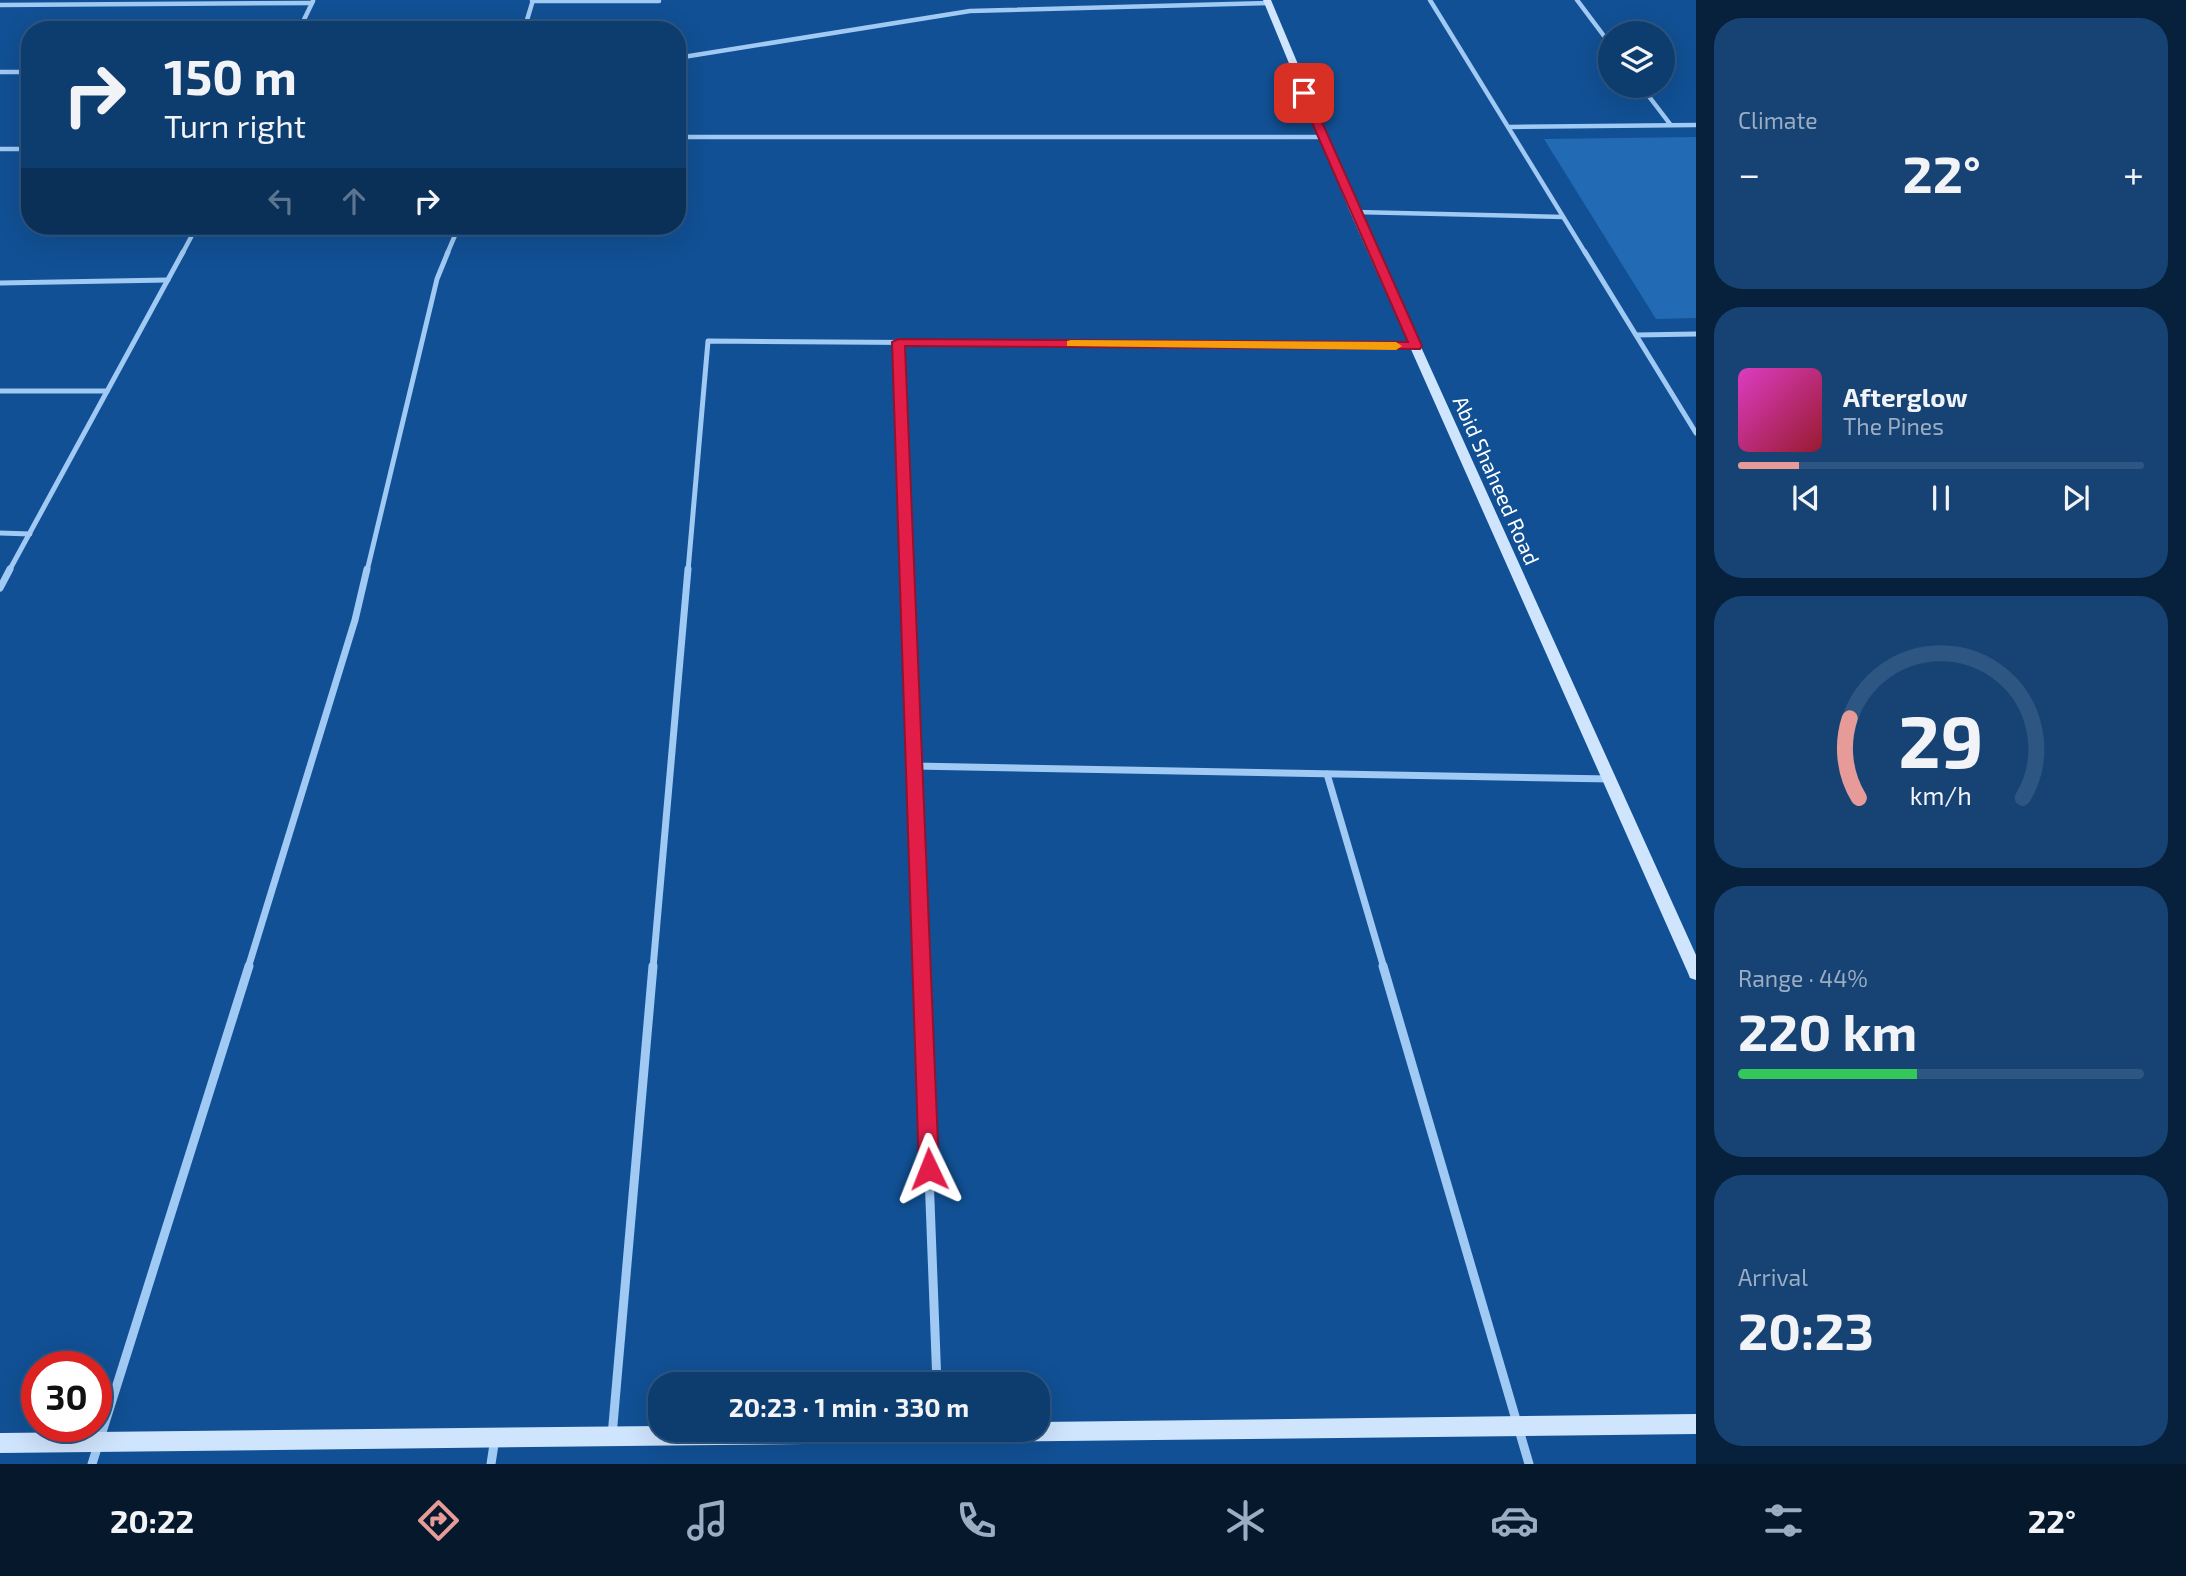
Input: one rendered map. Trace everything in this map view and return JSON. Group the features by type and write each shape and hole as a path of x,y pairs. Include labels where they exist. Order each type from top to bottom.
{"street":[{"path":"1430,0 1696,433"},
{"path":"1577,0 1598,28"},
{"path":"527,21 533,1 659,1"},
{"path":"0,5 313,2 304,21"},
{"path":"686,57 970,11 1268,2"},
{"name":"Abid Shaheed Road","path":"1268,2 1355,212 1696,973"},
{"path":"0,72 21,72"},
{"path":"1650,98 1670,124"},
{"path":"1509,128 1696,125"},
{"path":"686,137 1322,137"},
{"path":"0,149 21,149"},
{"path":"1355,212 1563,216"},
{"path":"0,588 192,235"},
{"path":"112,1398 215,1077 351,633 437,279 455,235"},
{"path":"0,283 167,280"},
{"path":"1636,335 1696,334"},
{"path":"612,1437 708,341 1416,346"},
{"path":"898,342 937,1372"},
{"path":"0,391 107,391"},
{"path":"0,533 30,534"},
{"path":"914,766 1611,779"},
{"path":"1327,774 1529,1464"},
{"path":"1050,1430 1696,1424"},
{"path":"112,1442 648,1436"},
{"path":"491,1464 495,1438"},
{"path":"0,1443 98,1442 92,1464"}],"shaded area":[{"path":"1696,137 1696,318 1656,319 1544,139"}],"slow traffic":[{"path":"1071,344 1396,346"}],"route":[{"path":"929,1169 898,342 1416,346 1304,93"}]}
